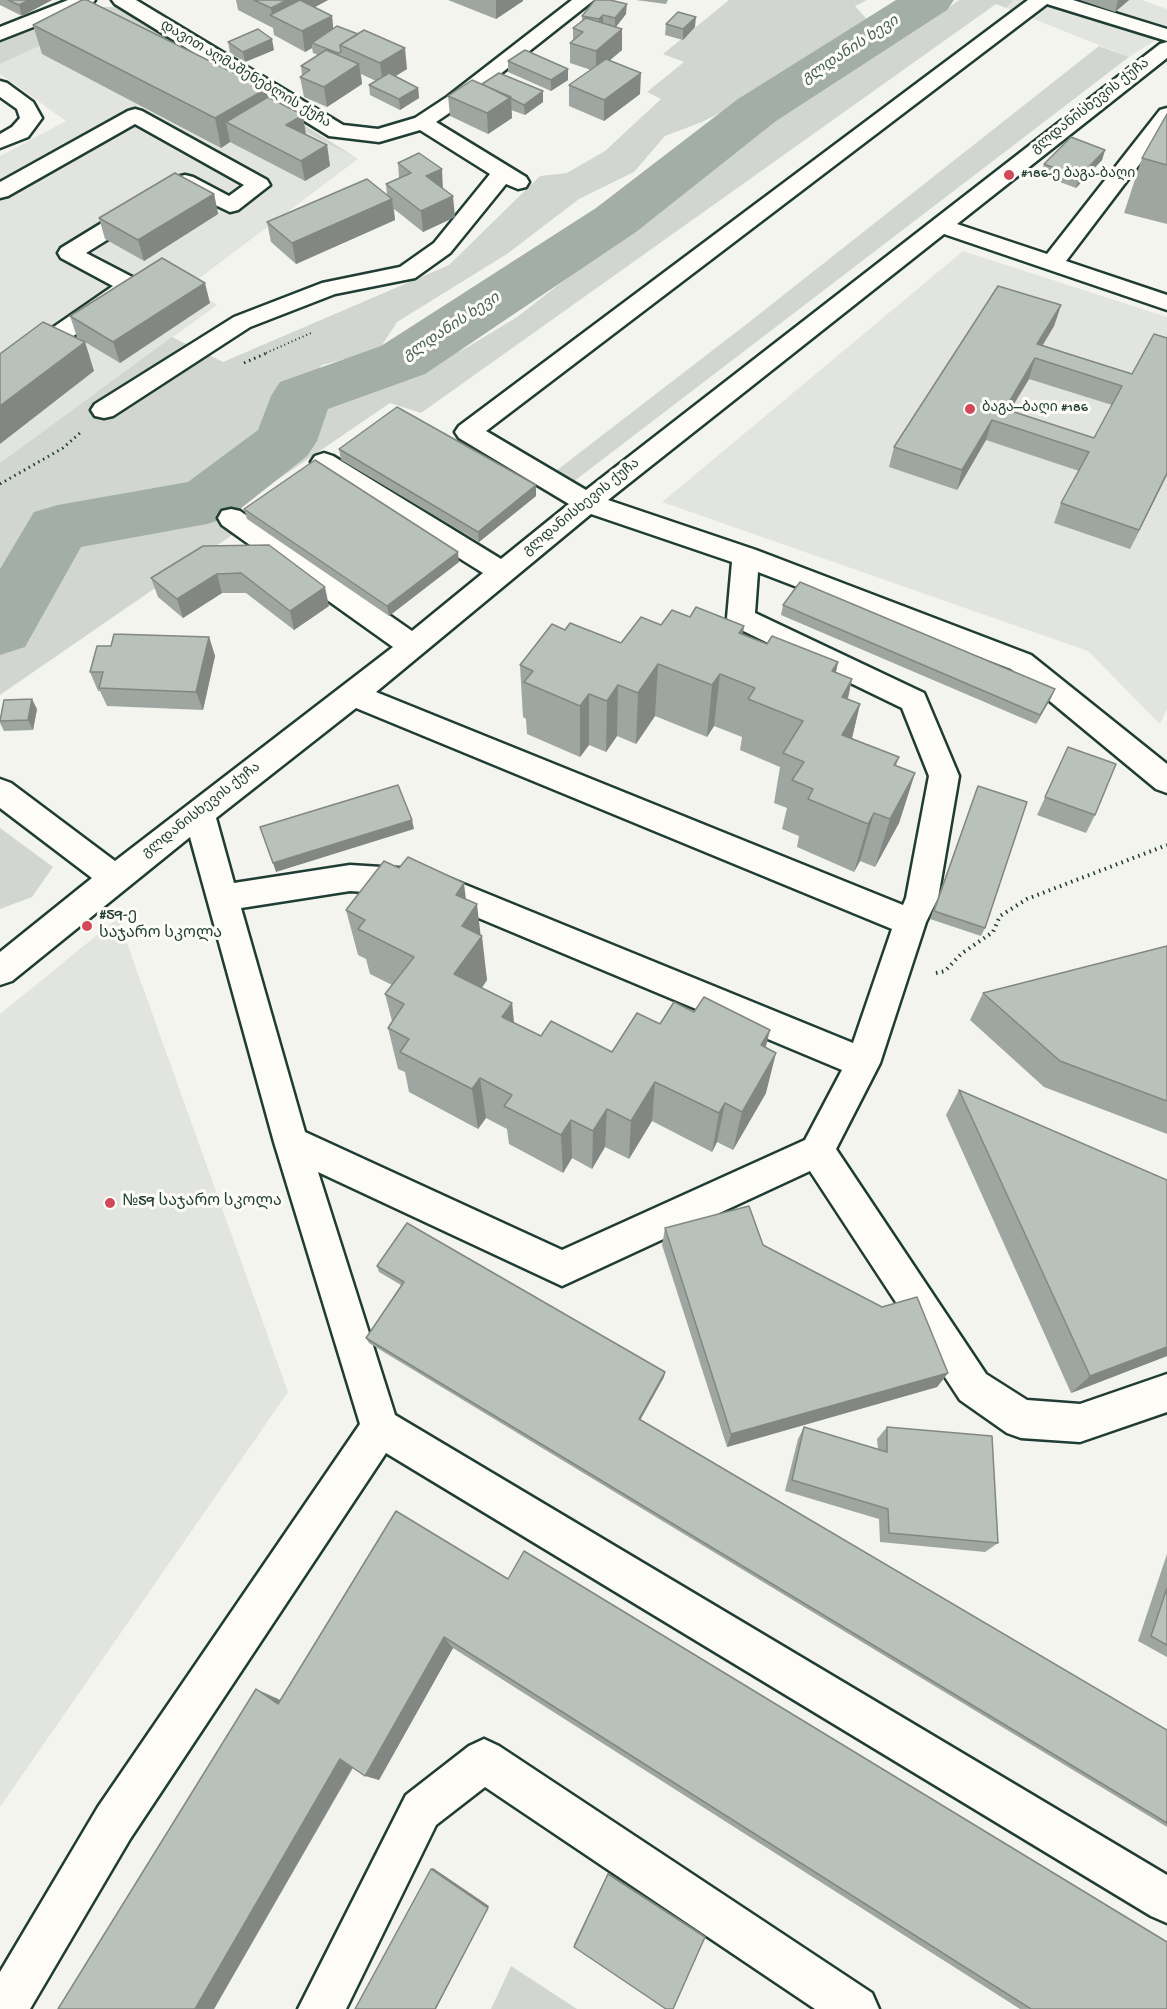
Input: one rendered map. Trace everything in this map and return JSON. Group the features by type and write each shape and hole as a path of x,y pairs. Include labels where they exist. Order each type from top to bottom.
{"street":[{"path":"0,34 85,0"},
{"name":"დავით აღმაშენებლის ქუჩა","path":"122,0 337,131 379,136 423,122 584,0"},
{"path":"1040,0 468,432 587,503 746,556 1021,662 1167,781"},
{"path":"1053,0 1167,35"},
{"name":"გლდანისხევის ქუჩა","path":"0,970 353,695 587,503 1167,48"},
{"path":"0,87 26,106 31,118 20,132 0,142"},
{"path":"1052,264 1167,114"},
{"path":"0,190 135,115 259,186 230,205 185,182 69,253 130,285 0,376"},
{"path":"104,410 242,322 330,288 407,273 442,248 511,177 423,122"},
{"path":"942,226 1167,303"},
{"path":"324,462 502,572"},
{"path":"231,518 412,646"},
{"path":"291,1142 562,1268 817,1151 863,1063 890,988 910,922 922,898 944,776 914,701 741,618 746,556"},
{"path":"353,695 910,922"},
{"path":"0,791 116,878"},
{"path":"200,813 291,1142 380,1428 1167,1900"},
{"path":"224,898 350,878 429,883 863,1063"},
{"path":"817,1151 973,1387 1021,1419 1080,1423 1167,1393"},
{"path":"4,2009 114,1823 380,1428"},
{"path":"321,2009 421,1810 484,1761 856,2009"}],"path":[{"path":"890,988 945,970 961,954 993,932 1000,916 1027,899 1167,845"}],"shaded area":[{"path":"729,0 867,0 855,6 873,26 856,32 792,76 702,122 665,136 634,172 579,199 507,254 397,322 379,350 322,365 302,389 278,405 278,412 311,410 355,399 466,348 517,317 660,206 763,117 808,84 865,51 937,16 959,0 1014,0 1006,8 996,4 421,413 390,403 217,521 235,533 0,695 0,463 172,337 223,362 449,265 540,176 567,173 605,151 661,99 647,92 684,62 663,54"},
{"path":"1014,0 1142,0 1167,9 1167,33 1129,57 1006,8"},
{"path":"115,7 130,15 358,159 92,22 0,64 0,43 79,9"},
{"path":"92,22 358,159 189,286 217,305 0,463 0,156 66,121 0,74 0,64"},
{"path":"1099,46 1129,57 556,495 539,484 748,323"},
{"name":"ბაგა–ბაღი #186","path":"963,251 1167,317 1167,709 1160,724 1088,651 662,502"},
{"path":"0,828 53,867 32,897 0,909"},
{"name":"№59 საჯარო სკოლა","path":"118,918 288,1392 0,1807 0,1014"},
{"path":"511,1966 577,2009 491,2009"}],"building":[{"path":"8,0 29,0 19,5"},
{"path":"82,0 87,0 266,89 215,118 33,25"},
{"path":"254,0 287,0 271,8"},
{"path":"300,0 332,16 302,31 270,15"},
{"path":"595,0 610,0 627,4 615,18 603,15 599,19 582,16"},
{"path":"678,12 696,17 683,29 666,24"},
{"path":"586,18 622,29 596,51 570,43 583,32 573,28"},
{"path":"337,26 358,34 340,45 341,52 338,53 312,43"},
{"path":"258,29 272,39 243,52 228,42"},
{"path":"364,30 405,48 380,63 340,45"},
{"path":"326,50 359,64 324,87 300,77 310,70 301,66"},
{"path":"525,50 568,69 551,80 508,61"},
{"path":"606,59 641,73 604,100 569,85"},
{"path":"389,73 418,88 399,99 369,85"},
{"path":"499,73 543,91 524,105 482,84"},
{"path":"472,80 511,97 487,113 448,96"},
{"path":"268,97 303,115 286,125 327,145 301,161 226,122"},
{"path":"1167,114 1167,165 1142,158"},
{"path":"1071,137 1105,150 1079,177 1044,164"},
{"path":"419,153 442,169 426,176 453,196 421,211 386,184 411,173 398,163"},
{"path":"175,173 214,194 138,240 99,218"},
{"path":"367,179 392,199 292,243 267,222"},
{"path":"162,258 205,283 113,342 70,316"},
{"path":"998,286 1061,305 1037,344 1132,374 1154,334 1167,338 1167,473 1139,530 1061,503 1089,452 992,420 962,470 894,447","holes":["1035,358 1122,386 1094,438 1005,409"]},
{"path":"43,322 85,342 0,406 0,354"},
{"path":"397,407 536,485 478,532 339,449"},
{"path":"315,460 458,552 387,606 244,509"},
{"path":"269,545 325,587 290,611 241,573 217,574 177,599 151,578 203,546"},
{"path":"800,582 1055,689 1040,715 783,605"},
{"path":"696,607 744,626 739,633 767,644 772,636 838,662 832,671 852,679 842,697 860,704 842,735 899,757 894,765 915,773 890,819 874,813 868,824 808,799 813,789 792,780 804,762 783,753 803,721 748,699 755,688 720,674 712,685 658,664 638,693 618,685 607,701 589,694 580,706 524,682 533,671 520,665 552,624 565,630 570,623 621,643 641,617 661,625 672,610 690,617"},
{"path":"114,634 209,637 196,692 99,688 103,672 90,672 97,646 111,646"},
{"path":"32,699 28,720 0,721 4,700"},
{"path":"1068,747 1116,764 1095,815 1045,797"},
{"path":"398,785 412,820 273,863 260,827"},
{"path":"978,786 1027,802 985,928 934,911"},
{"path":"408,857 464,883 456,895 477,904 462,926 482,936 454,974 512,1003 502,1017 541,1036 551,1021 612,1052 637,1013 660,1024 674,1002 694,1012 704,997 770,1030 761,1045 776,1053 742,1112 725,1103 719,1113 655,1082 631,1121 607,1109 593,1131 571,1120 561,1135 504,1106 512,1095 480,1078 472,1089 400,1052 409,1039 388,1028 404,1004 385,994 414,957 358,929 365,920 346,910 384,861 399,868"},
{"path":"1167,946 1167,1101 1060,1061 983,993"},
{"path":"959,1090 1167,1180 1167,1347 1090,1376"},
{"path":"749,1206 763,1245 882,1307 917,1297 948,1373 731,1434 665,1228"},
{"path":"407,1223 665,1372 639,1419 1167,1730 1167,1823 366,1338 404,1282 377,1266"},
{"path":"804,1427 887,1452 887,1427 992,1436 998,1543 889,1533 888,1509 792,1480"},
{"path":"396,1511 508,1579 524,1551 1167,1942 1167,2009 1031,2009 444,1637 365,1776 340,1759 195,2009 58,2009 256,1689 278,1704"},
{"path":"1167,1588 1167,1645 1151,1636"},
{"path":"431,1869 488,1908 435,2009 355,2009"},
{"path":"608,1874 705,1937 673,2009 666,2009 574,1947"}],"waterway":[{"name":"გლდანის ხევი","path":"0,629 58,528 207,501 285,441 302,396 403,360 616,220 757,110 930,0"}],"place":[{"name":"#186-ე ბაგა-ბაღი","path":"1009,175"},
{"name":"ბაგა–ბაღი #186","path":"970,409"},
{"name":"#59-ე საჯარო სკოლა","path":"87,926"},
{"name":"№59 საჯარო სკოლა","path":"110,1203"}]}
